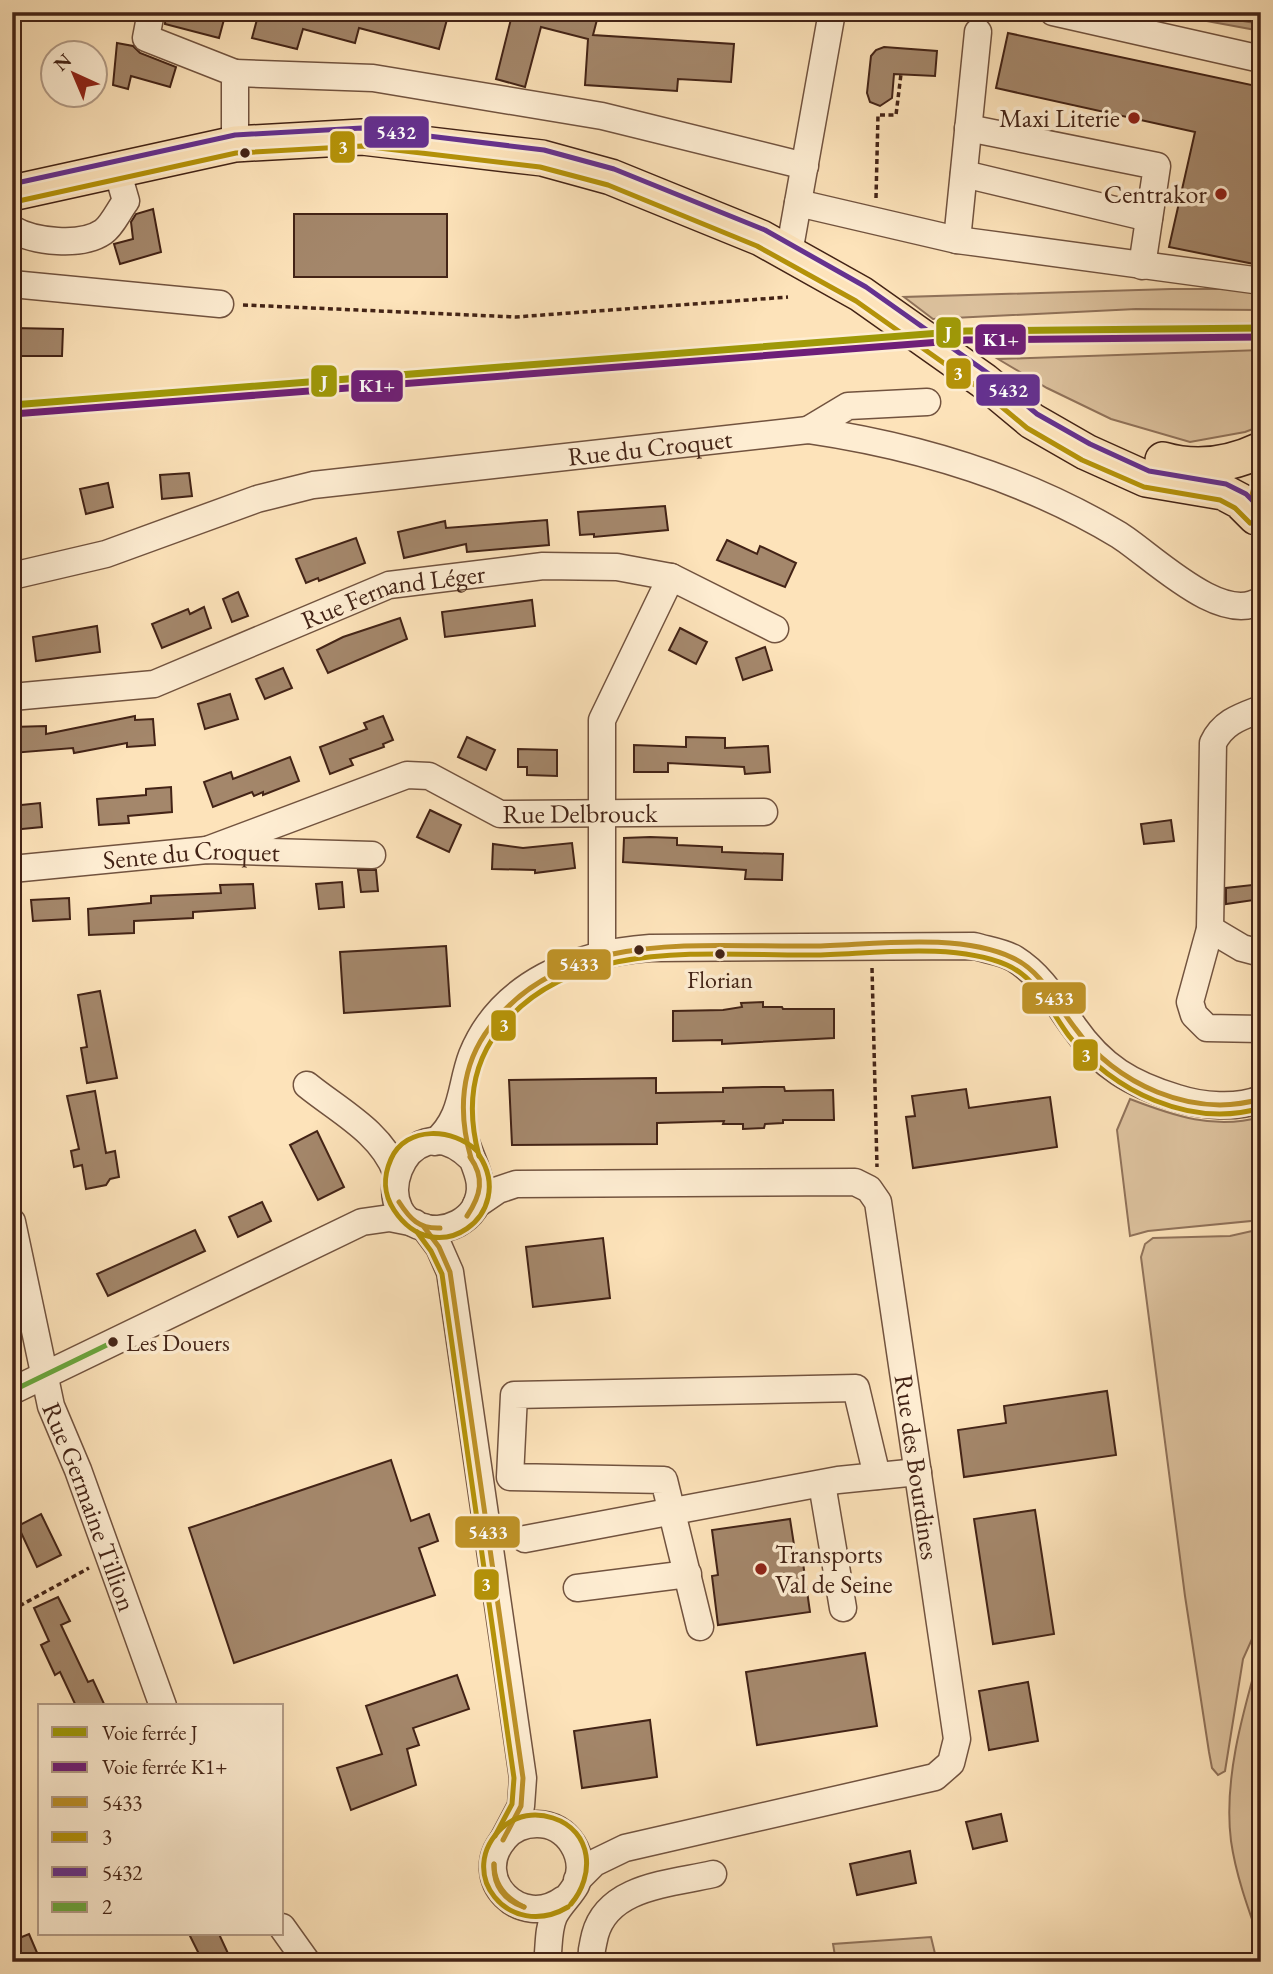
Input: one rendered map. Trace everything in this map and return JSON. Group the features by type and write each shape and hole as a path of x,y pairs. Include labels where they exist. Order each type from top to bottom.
{"main road":[{"path":"12,193 236,144 362,137 542,158 611,177 659,195 736,227 789,253 861,294 984,381 1032,421 1113,467 1164,484 1223,492 1240,501 1258,522"},
{"path":"984,381 1134,452 1169,462 1219,464 1261,450"},
{"path":"1258,522 1253,486 1261,459"}],"street":[{"path":"150,12 146,38 235,73 373,78 602,116 805,166"},
{"path":"789,253 832,12"},
{"path":"1052,12 1261,59"},
{"path":"957,240 978,32"},
{"path":"235,73 236,144"},
{"path":"968,128 1157,166 1142,266"},
{"path":"12,229 22,235 66,243 103,232 126,201 117,170"},
{"path":"964,174 1149,218"},
{"path":"798,203 957,240 1261,281"},
{"path":"12,285 220,304"},
{"path":"808,429 848,406 927,402"},
{"name":"Rue du Croquet","path":"12,576 106,554 257,499 313,485 808,429 890,445 1028,486 1120,536 1220,603 1240,607 1253,606 1261,600"},
{"name":"Rue Fernand Léger","path":"12,697 153,684 389,585 543,566 617,567 671,577 775,629"},
{"path":"602,955 602,720 671,577"},
{"path":"1261,709 1234,719 1219,730 1213,743 1210,929 1190,1002 1194,1015 1207,1028 1261,1029"},
{"name":"Rue Delbrouck","path":"207,850 407,775 429,776 500,814 764,812"},
{"name":"Sente du Croquet","path":"12,869 207,850 372,855"},
{"path":"1210,929 1242,948 1261,953"},
{"path":"362,1222 395,1181 401,1161 426,1144 454,1119 462,1101 472,1056 492,1018 523,989 542,977 602,955 650,948 974,946 1013,958 1044,984 1076,1030 1104,1062 1140,1087 1197,1104 1251,1103 1261,1099"},
{"path":"307,1085 370,1133 397,1145 455,1145 492,1176 516,1184"},
{"path":"450,1272 454,1245 481,1186 463,1124 462,1101"},
{"path":"370,1133 388,1155 401,1209 420,1225 439,1247 450,1272 483,1485 523,1778 520,1806 494,1857 494,1876 502,1893 522,1907 538,1927 549,1957"},
{"path":"12,1391 362,1222 390,1218 444,1228 470,1213 498,1190 516,1184 856,1182 869,1189 878,1202"},
{"name":"Rue des Bourdines","path":"571,1890 594,1863 625,1848 935,1777 951,1763 957,1739 878,1202"},
{"name":"Rue Germaine Tillion","path":"12,1223 42,1350 44,1377 51,1406 162,1704"},
{"path":"510,1477 514,1395 856,1388 877,1476"},
{"path":"526,1539 821,1484 918,1472"},
{"path":"483,1485 497,1484 510,1477 664,1480 700,1627"},
{"path":"821,1484 843,1608"},
{"path":"577,1588 688,1574"},
{"path":"523,1778 535,1803 578,1856 571,1890 551,1926 549,1957"},
{"path":"503,1840 527,1825 541,1824 561,1832"},
{"name":"Rue des Bourdines","path":"561,1832 593,1845 625,1848"},
{"path":"592,1962 590,1954 600,1916 629,1893 713,1874"},
{"path":"522,1907 543,1910 571,1890"},
{"path":"284,1930 307,1962"}],"path":[{"path":"875,221 878,115 896,114 901,74"},
{"path":"220,304 516,317 788,297"},
{"path":"871,945 878,1202"},
{"path":"12,1610 109,1557"},
{"path":"498,1962 549,1957"}],"shaded area":[{"path":"1261,289 1261,310 1136,309 933,319 904,297"},
{"path":"1261,350 1261,426 1245,432 1190,442 1111,419 1047,388 998,359"},
{"path":"1130,1099 1179,1116 1211,1122 1244,1121 1261,1117 1261,1220 1148,1231 1130,1236 1117,1130"},
{"path":"1261,1229 1261,1619 1243,1659 1225,1771 1218,1775 1212,1768 1209,1752 1185,1596 1141,1257 1145,1244 1153,1238 1230,1236"},
{"path":"1261,1649 1261,1945 1236,1867 1229,1817 1232,1768"},
{"path":"931,1937 937,1962 836,1962 833,1944"}],"water":[{"path":"1158,12 1261,12 1261,31"}],"building":[{"path":"166,12 226,12 219,38 165,24"},
{"path":"259,12 449,12 439,49 359,28 355,43 303,29 297,49 252,38"},
{"path":"507,12 599,12 593,35 734,44 731,82 678,79 677,91 585,85 588,39 541,27 525,87 496,79 511,19 506,18"},
{"path":"1008,33 1261,87 1259,265 1169,247 1195,132 996,88"},
{"path":"117,43 133,46 140,53 176,67 170,87 131,76 128,89 113,85"},
{"path":"884,47 937,51 935,76 894,74 892,98 880,106 870,102 867,93 871,56"},
{"path":"153,209 161,252 120,264 114,244 133,239 131,222 136,214"},
{"path":"294,214 447,214 447,277 294,277"},
{"path":"14,328 63,329 62,356 14,356"},
{"path":"189,473 192,496 162,499 160,475"},
{"path":"108,483 113,507 86,514 80,489"},
{"path":"665,506 668,530 594,537 594,534 580,535 578,512"},
{"path":"547,520 549,545 467,552 466,544 404,558 398,532 445,521 446,528"},
{"path":"356,538 365,563 319,581 318,578 306,583 296,559"},
{"path":"727,540 757,554 760,546 796,563 785,587 717,560"},
{"path":"238,592 248,616 232,622 223,599"},
{"path":"532,600 535,626 445,637 442,612"},
{"path":"204,607 211,628 162,648 152,624 188,609 190,614"},
{"path":"400,618 407,639 328,673 317,650 343,637"},
{"path":"97,626 100,652 36,661 33,637"},
{"path":"680,628 707,642 696,664 669,650"},
{"path":"765,647 772,670 743,680 736,658"},
{"path":"283,668 292,688 265,699 256,679"},
{"path":"230,694 238,719 205,729 198,704"},
{"path":"135,716 135,720 153,719 155,745 127,747 127,743 74,753 73,748 12,753 12,727 46,726 46,734"},
{"path":"383,716 393,740 383,744 384,747 350,759 353,765 330,774 320,747 367,729 364,723"},
{"path":"467,737 495,750 486,770 458,757"},
{"path":"686,737 725,738 725,748 768,746 770,772 745,774 744,767 668,763 668,772 634,772 634,745 686,747"},
{"path":"518,749 557,750 557,776 527,775 527,767 518,767"},
{"path":"290,757 299,781 263,795 263,792 254,796 252,792 213,807 204,782 231,772 233,779"},
{"path":"171,787 172,812 128,816 129,823 99,825 97,799 146,795 146,789"},
{"path":"40,803 42,827 12,830 12,806"},
{"path":"430,810 461,825 449,852 417,837"},
{"path":"1171,820 1174,841 1144,844 1141,824"},
{"path":"624,838 677,838 677,845 722,847 722,852 783,854 782,880 745,879 746,870 623,862"},
{"path":"572,843 575,868 535,873 535,870 492,869 493,844 523,848"},
{"path":"358,870 376,870 378,891 361,892"},
{"path":"342,882 344,907 319,909 316,884"},
{"path":"253,884 255,908 193,912 193,918 134,921 134,933 89,935 88,909 151,903 151,896 221,893 220,885"},
{"path":"1261,884 1261,899 1226,904 1226,888"},
{"path":"69,898 70,919 33,921 31,900"},
{"path":"446,946 450,1006 344,1013 340,952"},
{"path":"100,991 117,1078 87,1083 81,1048 87,1047 78,995"},
{"path":"763,1002 763,1007 783,1009 834,1009 834,1038 722,1044 722,1040 673,1041 673,1011 723,1010 742,1007 741,1003"},
{"path":"656,1078 656,1093 723,1092 723,1088 763,1087 784,1087 785,1091 833,1090 834,1120 783,1120 783,1123 765,1124 764,1128 743,1129 743,1124 723,1124 724,1121 657,1123 657,1144 512,1145 509,1080"},
{"path":"966,1089 969,1108 1050,1097 1057,1147 913,1168 906,1117 915,1116 912,1096"},
{"path":"95,1091 106,1153 115,1151 119,1177 110,1179 106,1185 86,1189 82,1165 74,1167 71,1151 79,1149 67,1096"},
{"path":"317,1131 344,1187 318,1200 290,1145"},
{"path":"262,1202 271,1221 238,1237 229,1217"},
{"path":"195,1230 205,1251 108,1296 97,1274"},
{"path":"603,1238 610,1298 533,1307 526,1247"},
{"path":"1107,1391 1116,1455 964,1477 958,1430 1006,1423 1004,1406"},
{"path":"391,1460 411,1521 429,1514 438,1541 419,1548 435,1595 234,1663 189,1528"},
{"path":"1035,1510 1054,1634 993,1644 974,1519"},
{"path":"41,1514 61,1555 37,1567 18,1526"},
{"name":"Transports Val de Seine","path":"790,1519 797,1564 803,1563 810,1612 718,1625 712,1576 718,1575 712,1530"},
{"path":"58,1597 70,1621 61,1625 88,1682 93,1680 104,1704 75,1704 60,1672 55,1675 41,1645 49,1641 34,1608"},
{"path":"865,1653 877,1726 757,1745 746,1672"},
{"path":"457,1675 469,1709 413,1728 419,1745 407,1749 416,1785 351,1810 337,1768 382,1754 366,1706"},
{"path":"1028,1682 1038,1741 989,1750 979,1691"},
{"path":"650,1720 657,1777 582,1788 574,1731"},
{"path":"1001,1814 1007,1841 973,1849 966,1822"},
{"path":"910,1851 916,1883 857,1895 850,1864"},
{"path":"29,1934 41,1962 15,1962 12,1941"},
{"path":"190,1936 220,1936 232,1962 203,1962"}],"rail line":[{"name":"J","path":"12,405 966,331 1261,328"},
{"name":"K1+","path":"13,414 966,340 1261,337"}],"transit line":[{"name":"5432","path":"12,184 235,135 362,128 544,150 614,169 765,230 866,287 989,374 1037,414 1090,444 1149,471 1226,484 1246,494 1261,509"},
{"name":"3","path":"14,202 236,153 362,146 540,167 608,185 757,246 856,301 979,388 1027,428 1082,460 1144,487 1220,500 1235,508 1250,523"},
{"name":"5433","path":"1261,460 1252,495 1261,526"},
{"name":"5433","path":"471,1158 463,1107 467,1074 480,1042 490,1027 521,995 557,972 596,958 638,950 682,946 813,946 914,942 967,945 991,950 1013,958 1032,971 1092,1048 1111,1066 1133,1080 1157,1092 1208,1104 1235,1104 1261,1099"},
{"name":"3","path":"479,1156 472,1106 477,1075 498,1031 528,1000 563,979 602,965 686,954 813,955 937,951 986,958 1007,965 1027,978 1087,1056 1130,1088 1181,1109 1234,1113 1261,1108"},
{"name":"3","path":"477,1151 467,1143 444,1134 419,1135 408,1140 398,1148 387,1172 385,1185 390,1204 411,1228 430,1237 450,1236 467,1229 480,1215 488,1197 488,1177 479,1155"},
{"name":"5433","path":"467,1216 479,1186 478,1172 470,1157"},
{"name":"5433","path":"399,1202 416,1222 426,1227 440,1228"},
{"name":"5433","path":"424,1227 439,1247 450,1272 523,1778 521,1806 503,1840"},
{"name":"3","path":"417,1232 431,1251 442,1274 514,1778 512,1804 495,1836"},
{"name":"2","path":"12,1391 113,1342"},
{"name":"3","path":"568,1907 546,1915 526,1916 508,1909 495,1897 486,1881 484,1863 489,1845 503,1827 520,1817 540,1815 566,1824 576,1833 583,1844 586,1868 584,1881 571,1904"},
{"name":"5433","path":"494,1864 496,1878 502,1890 524,1907"},
{"name":"5433","path":"494,1864 495,1879 501,1891 511,1901 524,1907"}],"place":[{"name":"Maxi Literie","path":"1134,118"},
{"name":"Centrakor","path":"1221,194"},
{"name":"Florian","path":"720,954"},
{"name":"Les Douers","path":"113,1342"},
{"name":"Transports Val de Seine","path":"761,1569"}]}
